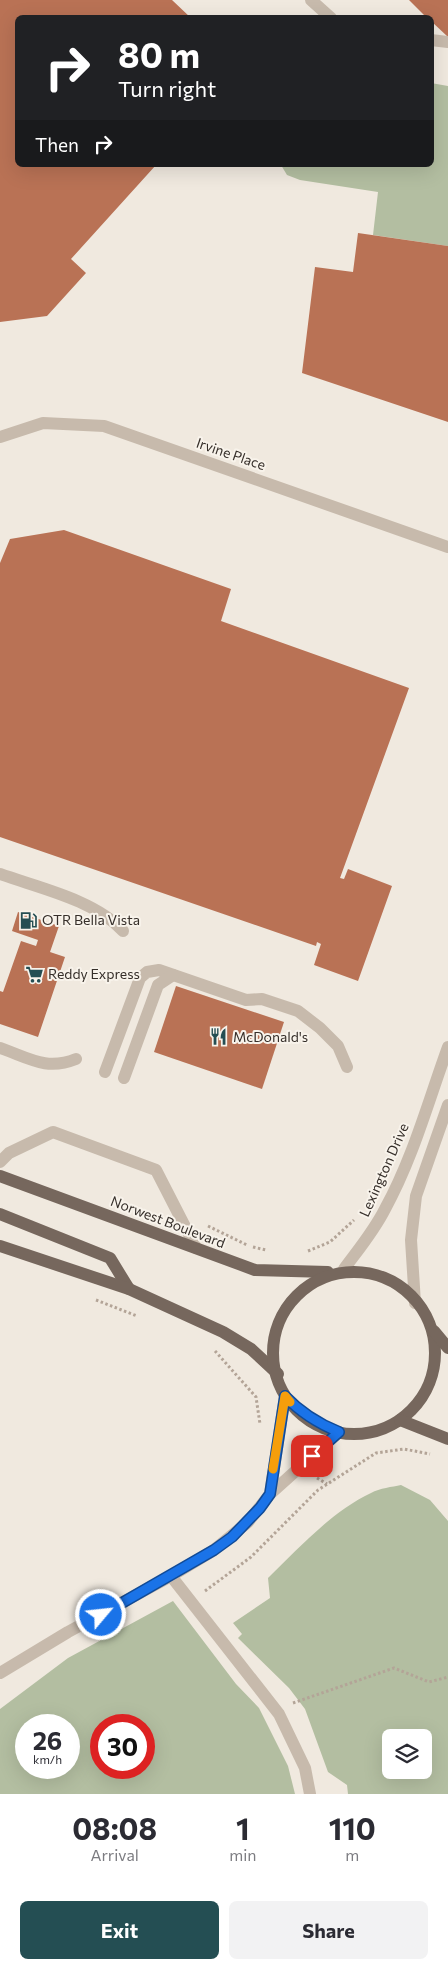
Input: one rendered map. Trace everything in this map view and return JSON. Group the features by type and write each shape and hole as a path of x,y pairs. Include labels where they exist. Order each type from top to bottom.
{"main road":[{"name":"Norwest Boulevard","path":"0,1176 255,1270 330,1272"},
{"path":"0,1214 110,1258 129,1289"},
{"path":"0,1246 129,1289 223,1332 251,1350 278,1374"},
{"path":"432,1329 436,1342 436,1361 431,1384 413,1410 400,1420 385,1429 367,1433 339,1432 320,1424 299,1411 285,1396 272,1354 278,1321 293,1297 316,1279 330,1272 344,1270 381,1278 406,1294 415,1302 432,1329 448,1348"},
{"path":"400,1420 448,1439"}],"street":[{"path":"311,0 328,15"},
{"path":"434,40 448,42"},
{"name":"Irvine Place","path":"0,437 43,423 104,426 448,546"},
{"path":"0,874 91,907 115,922 123,931"},
{"path":"105,1072 140,978 152,970 159,970 246,1000 262,999 298,1011 320,1028 338,1046 346,1067"},
{"path":"124,1078 158,985 173,975"},
{"name":"Lexington Drive","path":"344,1270 375,1228 386,1208 414,1147 448,1047"},
{"path":"0,1048 49,1065 76,1059"},
{"path":"415,1302 411,1240 416,1196 448,1105"},
{"path":"0,1162 9,1153 53,1132 156,1170 196,1248"},
{"path":"270,1494 285,1396"},
{"path":"0,1673 68,1632 171,1576 232,1537 248,1522 270,1494 339,1432"},
{"path":"171,1576 276,1710 304,1768 310,1794"}],"path":[{"path":"86,1297 142,1318"},
{"path":"212,1349 219,1354 256,1397 260,1414 260,1430"},
{"path":"190,1602 251,1558 318,1490 376,1452 404,1449 439,1456"},
{"path":"299,1468 327,1484"},
{"path":"276,1710 298,1700 394,1668 429,1682 448,1677"}],"green space":[{"path":"434,84 448,86 448,246 373,235 378,192 300,180 287,175 282,167 434,167"},
{"path":"401,1485 430,1500 448,1521 448,1794 348,1794 347,1785 328,1772 305,1709 289,1688 238,1638 242,1634 233,1623 270,1598 268,1578 329,1520 356,1501 382,1489"},
{"path":"173,1601 236,1684 259,1708 288,1766 295,1794 0,1794 0,1709 68,1658"}],"building":[{"path":"0,0 172,0 188,15 15,15 15,167 154,167 71,259 86,273 47,316 0,322"},
{"path":"409,0 448,0 448,37 434,24 434,15 424,15"},
{"path":"358,233 448,246 448,422 302,373 315,267 353,272"},
{"path":"64,530 231,589 221,621 409,688 340,878 344,879 348,869 392,886 358,981 314,965 321,944 317,942 316,946 0,837 0,563 10,539"},
{"name":"Reddy Express","path":"18,912 59,926 50,952 65,957 38,1037 0,1024 0,991 3,992 21,941 36,946 38,940 12,931"},
{"name":"McDonald's","path":"176,986 284,1022 262,1089 154,1052"}],"slow traffic":[{"path":"273,1469 285,1396 290,1402"}],"place":[{"name":"OTR Bella Vista","path":"28,920"},
{"name":"Reddy Express","path":"34,974"},
{"name":"McDonald's","path":"219,1037"}],"route":[{"path":"101,1615 214,1550 232,1537 260,1508 270,1494 285,1396 299,1411 320,1424 339,1432 312,1456"}]}
